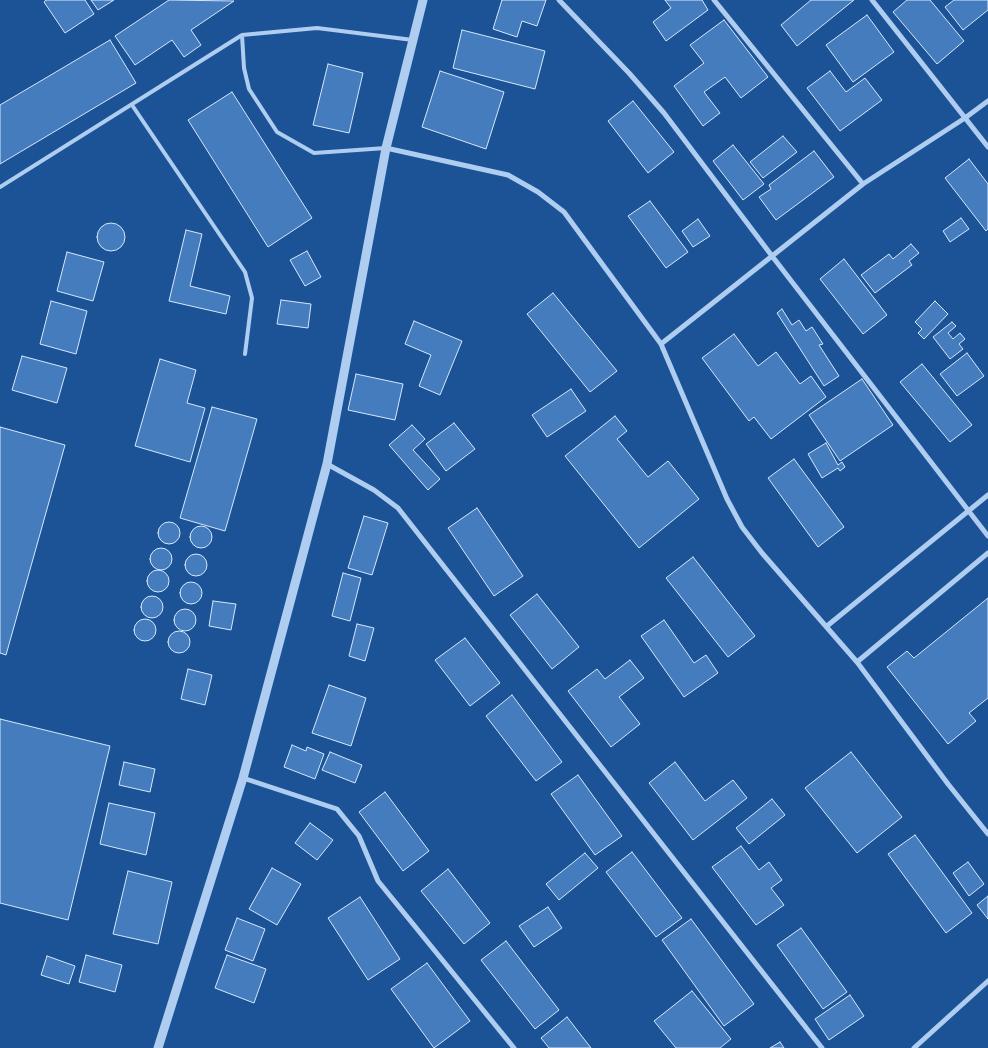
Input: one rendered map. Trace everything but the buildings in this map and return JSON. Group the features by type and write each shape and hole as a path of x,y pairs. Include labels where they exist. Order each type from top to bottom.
{"street":[{"path":"158,1048 243,778 327,464 386,148 423,0"},
{"path":"559,0 664,113 988,536"},
{"path":"714,0 862,184"},
{"path":"872,0 988,147"},
{"path":"661,344 862,184 965,118 988,101"},
{"path":"386,148 508,175 538,192 564,212 661,344 727,499 742,527 762,553 857,662 948,784 988,834"},
{"path":"327,464 374,490 398,508 822,1048"},
{"path":"827,626 988,495"},
{"path":"857,662 988,553"},
{"path":"243,778 337,809 359,836 378,881 514,1048"},
{"path":"914,1048 988,981"}],"lane":[{"path":"0,187 242,35 317,28 413,40"},
{"path":"242,35 244,68 249,89 277,132 314,153 386,148"},
{"path":"132,105 245,272 252,298 245,354"}]}
